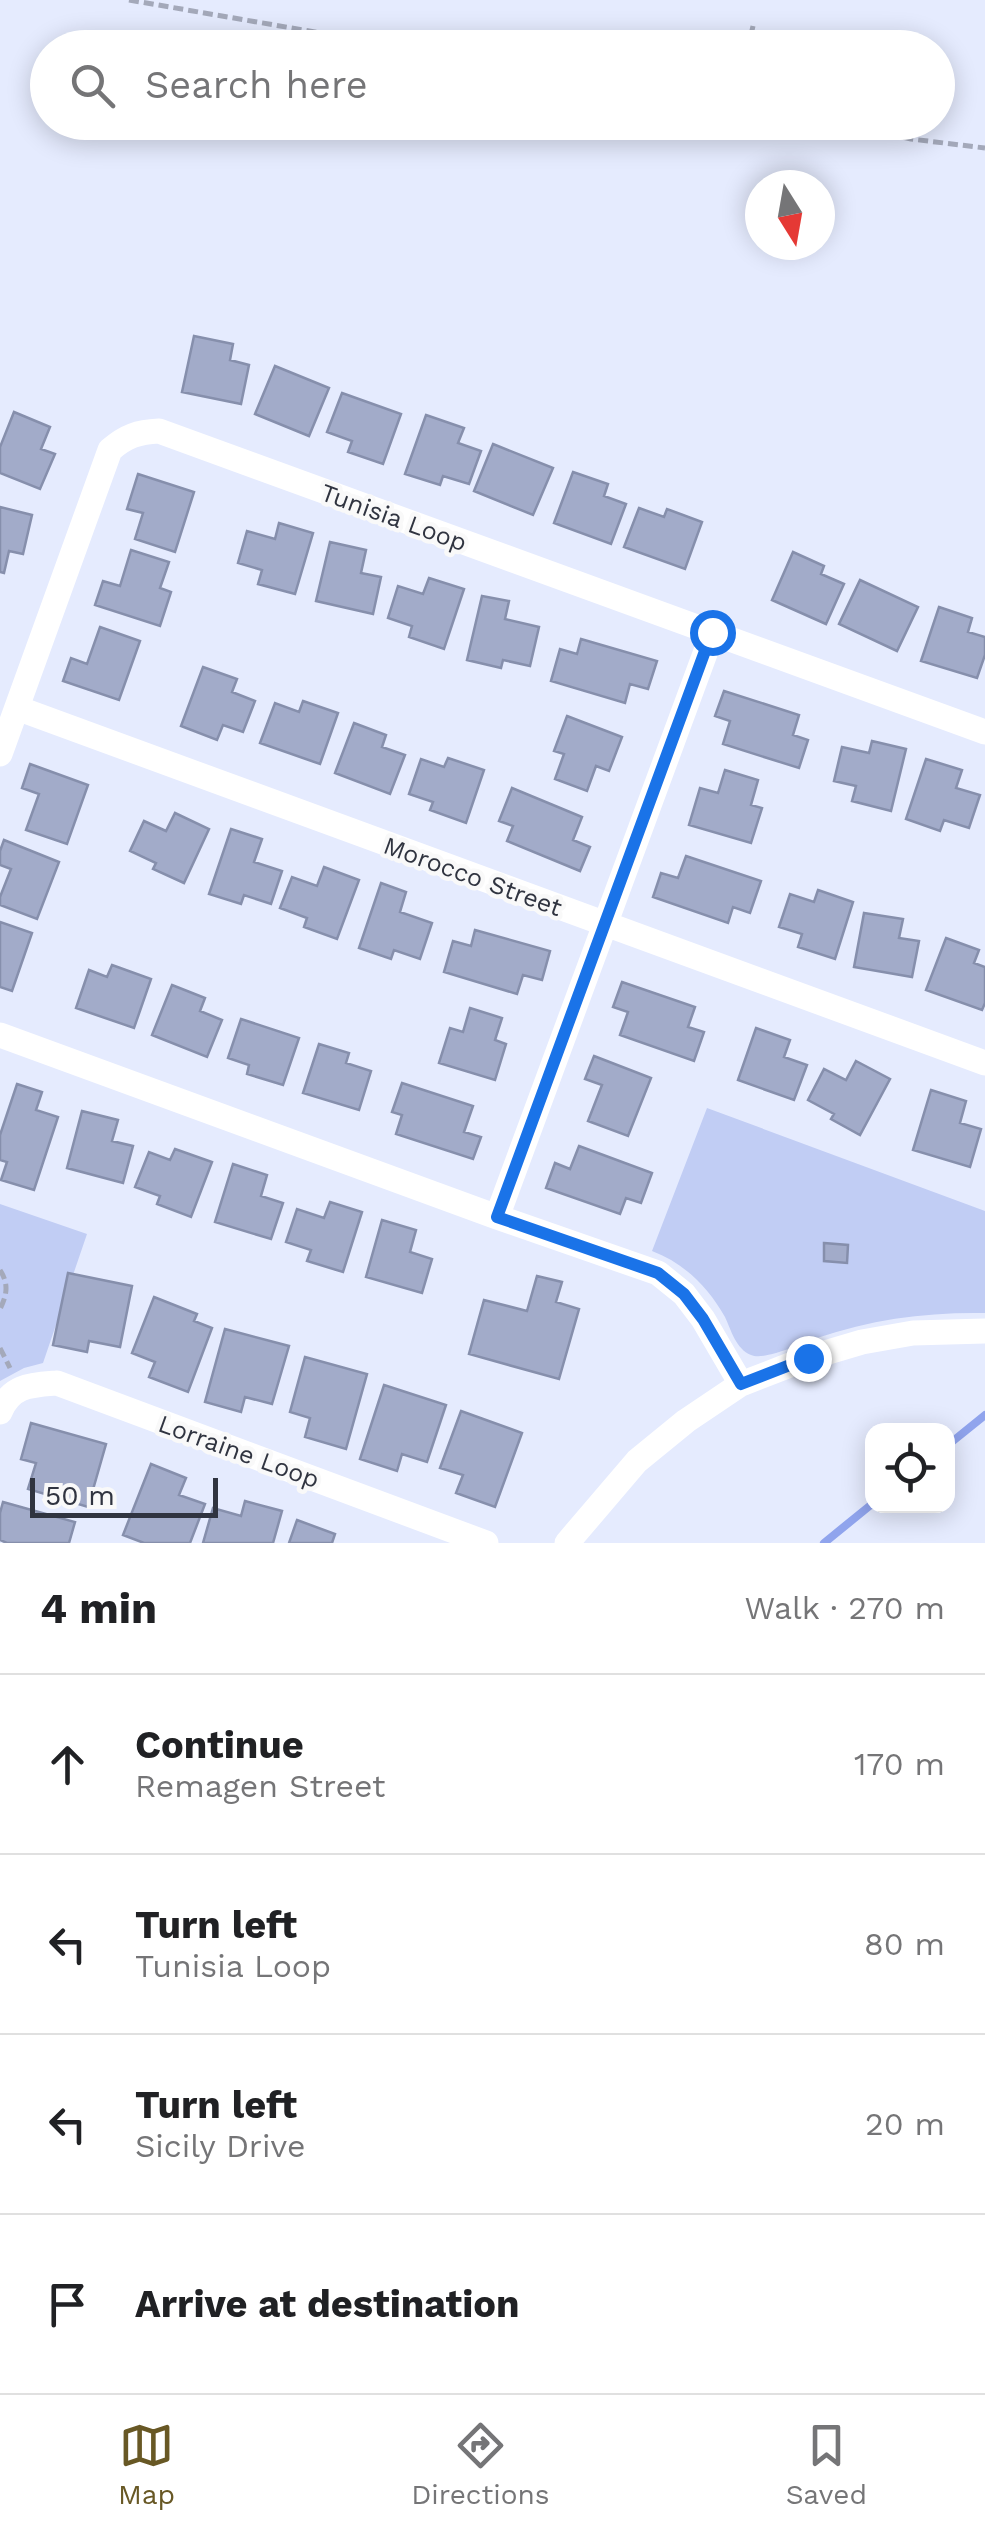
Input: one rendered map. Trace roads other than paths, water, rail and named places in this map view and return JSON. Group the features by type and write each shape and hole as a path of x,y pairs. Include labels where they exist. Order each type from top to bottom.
{"street":[{"name":"Tunisia Loop","path":"0,754 110,450 139,432 159,432 985,732"},
{"path":"497,1217 712,632"},
{"name":"Morocco Street","path":"17,708 985,1063"},
{"path":"0,1035 658,1273 684,1294 703,1319 741,1384"},
{"path":"567,1543 637,1462 686,1420 741,1384 862,1342 914,1333 985,1331"},
{"name":"Lorraine Loop","path":"0,1412 15,1390 35,1384 57,1384 486,1543"}],"waterway":[{"path":"955,1439 985,1415"},
{"path":"824,1543 865,1510"}]}
